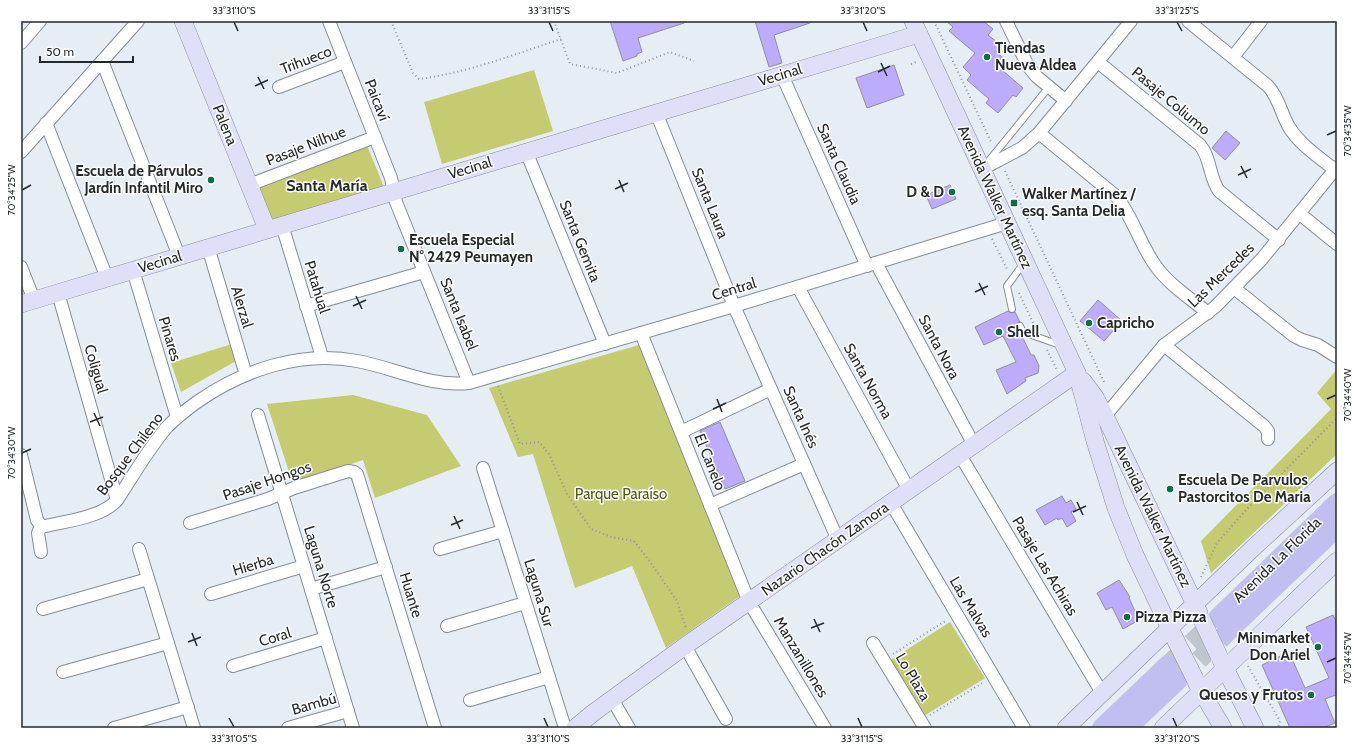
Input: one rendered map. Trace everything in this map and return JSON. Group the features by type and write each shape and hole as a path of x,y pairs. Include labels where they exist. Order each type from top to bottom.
{"main road":[{"name":"Avenida La Florida","path":"1216,624 1337,504"},
{"name":"Avenida La Florida","path":"1216,624 1337,527"},
{"path":"1102,728 1185,679"},
{"path":"1128,728 1185,679"}],"street":[{"path":"21,43 40,21"},
{"path":"21,152 138,21"},
{"name":"Palena","path":"183,21 249,185 274,227"},
{"name":"Paicaví","path":"329,21 391,178 394,191"},
{"path":"1006,21 1028,66 1036,76 1066,101"},
{"path":"982,169 998,156 1022,148 1039,133 1131,21"},
{"path":"1188,21 1264,82 1272,90 1290,129 1299,140 1336,169"},
{"path":"1233,57 1261,21"},
{"name":"Vecinal","path":"27,302 782,75 916,27"},
{"name":"Avenida Walker Martínez","path":"916,27 1077,373 1095,442 1116,508 1135,555 1173,636 1185,679 1223,728"},
{"path":"102,61 179,256"},
{"name":"Trihueco","path":"279,87 346,62"},
{"name":"Pasaje Coliumo","path":"1098,62 1200,145 1206,154 1214,183 1219,191 1279,240"},
{"name":"Santa Claudia","path":"782,75 872,264"},
{"name":"Santa Laura","path":"656,112 734,306"},
{"path":"46,123 107,278"},
{"path":"1039,133 1117,197 1156,267 1166,278 1208,313"},
{"name":"Pasaje Nilhue","path":"249,185 375,137"},
{"name":"Santa Gemita","path":"526,151 605,344"},
{"name":"Las Mercedes","path":"1110,411 1164,345 1208,313 1234,288 1279,240 1336,169"},
{"name":"Santa Isabel","path":"394,191 396,202 469,382"},
{"path":"1300,214 1337,244"},
{"name":"Central","path":"469,382 734,306 1007,223"},
{"name":"Patahual","path":"274,227 306,306 322,358"},
{"name":"Alerzal","path":"208,247 246,375"},
{"name":"Santa Nora","path":"872,264 967,450"},
{"path":"21,267 27,302"},
{"name":"Pinares","path":"132,270 177,417"},
{"path":"306,306 424,272"},
{"name":"Santa Norma","path":"798,287 909,490"},
{"path":"1234,288 1294,336 1318,345 1337,357"},
{"name":"Coligual","path":"58,293 117,500"},
{"name":"Santa Inés","path":"734,306 838,540"},
{"name":"El Canelo","path":"641,333 749,602"},
{"path":"1164,345 1264,426 1268,431 1268,439"},
{"name":"Bosque Chileno","path":"40,526 46,526 99,513 110,508 160,436 177,417 206,396 246,375 288,362 334,358 361,361 440,382 458,384 469,382"},
{"name":"Avenida Walker Martínez","path":"1077,373 1095,397 1110,411 1195,604 1216,624 1227,661 1255,728"},
{"name":"Nazario Chacón Zamora","path":"575,728 612,699 688,644 1077,373"},
{"path":"681,432 771,389"},
{"name":"Laguna Norte","path":"258,415 353,728"},
{"name":"Pasaje Las Achiras","path":"967,450 1102,693"},
{"path":"21,455 37,520 40,526 38,533 41,552"},
{"path":"710,505 804,464"},
{"name":"Laguna Sur","path":"483,468 565,728"},
{"name":"Pasaje Hongos","path":"190,523 268,499 294,488 348,471 354,472"},
{"name":"Huante","path":"354,472 359,478 435,728"},
{"name":"Avenida La Florida","path":"1066,728 1102,693 1173,636 1195,604 1262,539 1337,472"},
{"name":"Las Malvas","path":"891,503 1024,728"},
{"path":"440,549 503,531"},
{"path":"139,549 194,728"},
{"name":"Hierba","path":"211,594 304,566"},
{"path":"311,589 386,567"},
{"path":"1163,728 1185,679 1227,661 1335,567"},
{"path":"43,609 148,579"},
{"name":"Manzanillones","path":"749,602 825,728"},
{"path":"448,626 525,603"},
{"name":"Coral","path":"233,666 326,638"},
{"path":"64,672 168,643"},
{"name":"Lo Plaza","path":"873,643 922,724"},
{"path":"688,644 726,719"},
{"path":"470,700 549,677"},
{"path":"612,699 629,728"},
{"path":"114,728 188,707"},
{"name":"Bambú","path":"288,728 348,711"}],"lane":[{"path":"998,156 1049,87"},
{"path":"1012,309 1007,286 1025,262"},
{"path":"1020,326 1023,332 1065,347"}],"path":[{"path":"391,21 413,73 419,79 440,76 561,39"},
{"path":"554,21 570,64 617,73 670,52 694,61"},
{"path":"934,21 998,156 1110,411"},
{"path":"494,376 520,444 539,442 549,454 567,494 591,529 611,538 634,541 652,563 677,601 688,644"},
{"path":"1199,581 1217,543 1247,509 1337,418"},
{"path":"1196,574 1199,581"},
{"path":"1199,581 1206,578"},
{"path":"883,660 957,614"},
{"path":"1227,661 1247,664 1280,721 1278,728"},
{"path":"922,724 993,676"}],"green space":[{"path":"534,70 553,131 442,164 424,102"},
{"path":"366,143 384,187 273,221 258,186"},
{"path":"232,344 236,361 181,392 171,363"},
{"name":"Parque Paraíso","path":"639,345 740,596 666,648 632,566 575,588 533,454 518,457 489,388"},
{"path":"1337,369 1337,454 1211,573 1201,541 1331,409 1317,393"},
{"path":"353,395 427,415 461,466 375,498 363,460 293,484 267,404"},
{"path":"950,622 985,678 924,716 889,661"}],"building":[{"path":"610,21 684,21 684,23 638,38 642,52 637,54 637,56 623,61"},
{"path":"755,21 810,21 810,23 774,35 782,63 769,67"},
{"name":"Tiendas Nueva Aldea","path":"946,21 983,21 993,29 988,35 1002,46 996,52 1008,62 1002,70 1023,88 1016,97 1013,95 998,113 986,103 989,99 967,80 971,75 963,67 975,53 949,31 953,27"},
{"path":"894,65 904,95 867,108 856,78"},
{"path":"1226,131 1240,143 1225,160 1212,148"},
{"path":"950,185 956,199 932,209 926,195"},
{"path":"1098,300 1122,321 1104,341 1080,321"},
{"path":"1008,311 1011,313 1015,312 1020,322 1016,324 1016,328 1022,336 1031,355 1034,355 1039,366 1038,373 1025,378 1026,381 1007,394 996,370 1016,362 1003,336 984,345 975,327"},
{"path":"720,422 745,481 725,489 700,431"},
{"path":"1062,496 1066,503 1071,500 1076,509 1071,512 1076,521 1067,527 1062,518 1058,520 1057,518 1045,525 1036,510"},
{"path":"1119,580 1130,597 1129,598 1139,620 1123,629 1112,607 1106,610 1097,593"},
{"path":"1333,615 1337,623 1337,697 1336,695 1325,699 1335,723 1323,728 1290,728 1262,665 1289,652 1305,688 1329,678 1306,627"}],"tunnel":[{"path":"1170,663 1218,618"},
{"path":"1178,680 1226,634"}],"place":[{"name":"Tiendas Nueva Aldea","path":"987,57"},
{"name":"Escuela de Párvulos Jardín Infantil Miro","path":"211,180"},
{"name":"D & D","path":"952,192"},
{"name":"Walker Martínez / esq. Santa Delia","path":"1014,203"},
{"name":"Escuela Especial N° 2429 Peumayen","path":"401,249"},
{"name":"Capricho","path":"1089,323"},
{"name":"Shell","path":"999,332"},
{"name":"Escuela De Parvulos Pastorcitos De Maria","path":"1170,489"},
{"name":"Pizza Pizza","path":"1127,617"},
{"name":"Minimarket Don Ariel","path":"1318,647"},
{"name":"Quesos y Frutos","path":"1311,695"}],"district":[{"name":"Santa María","path":"327,185"}]}
